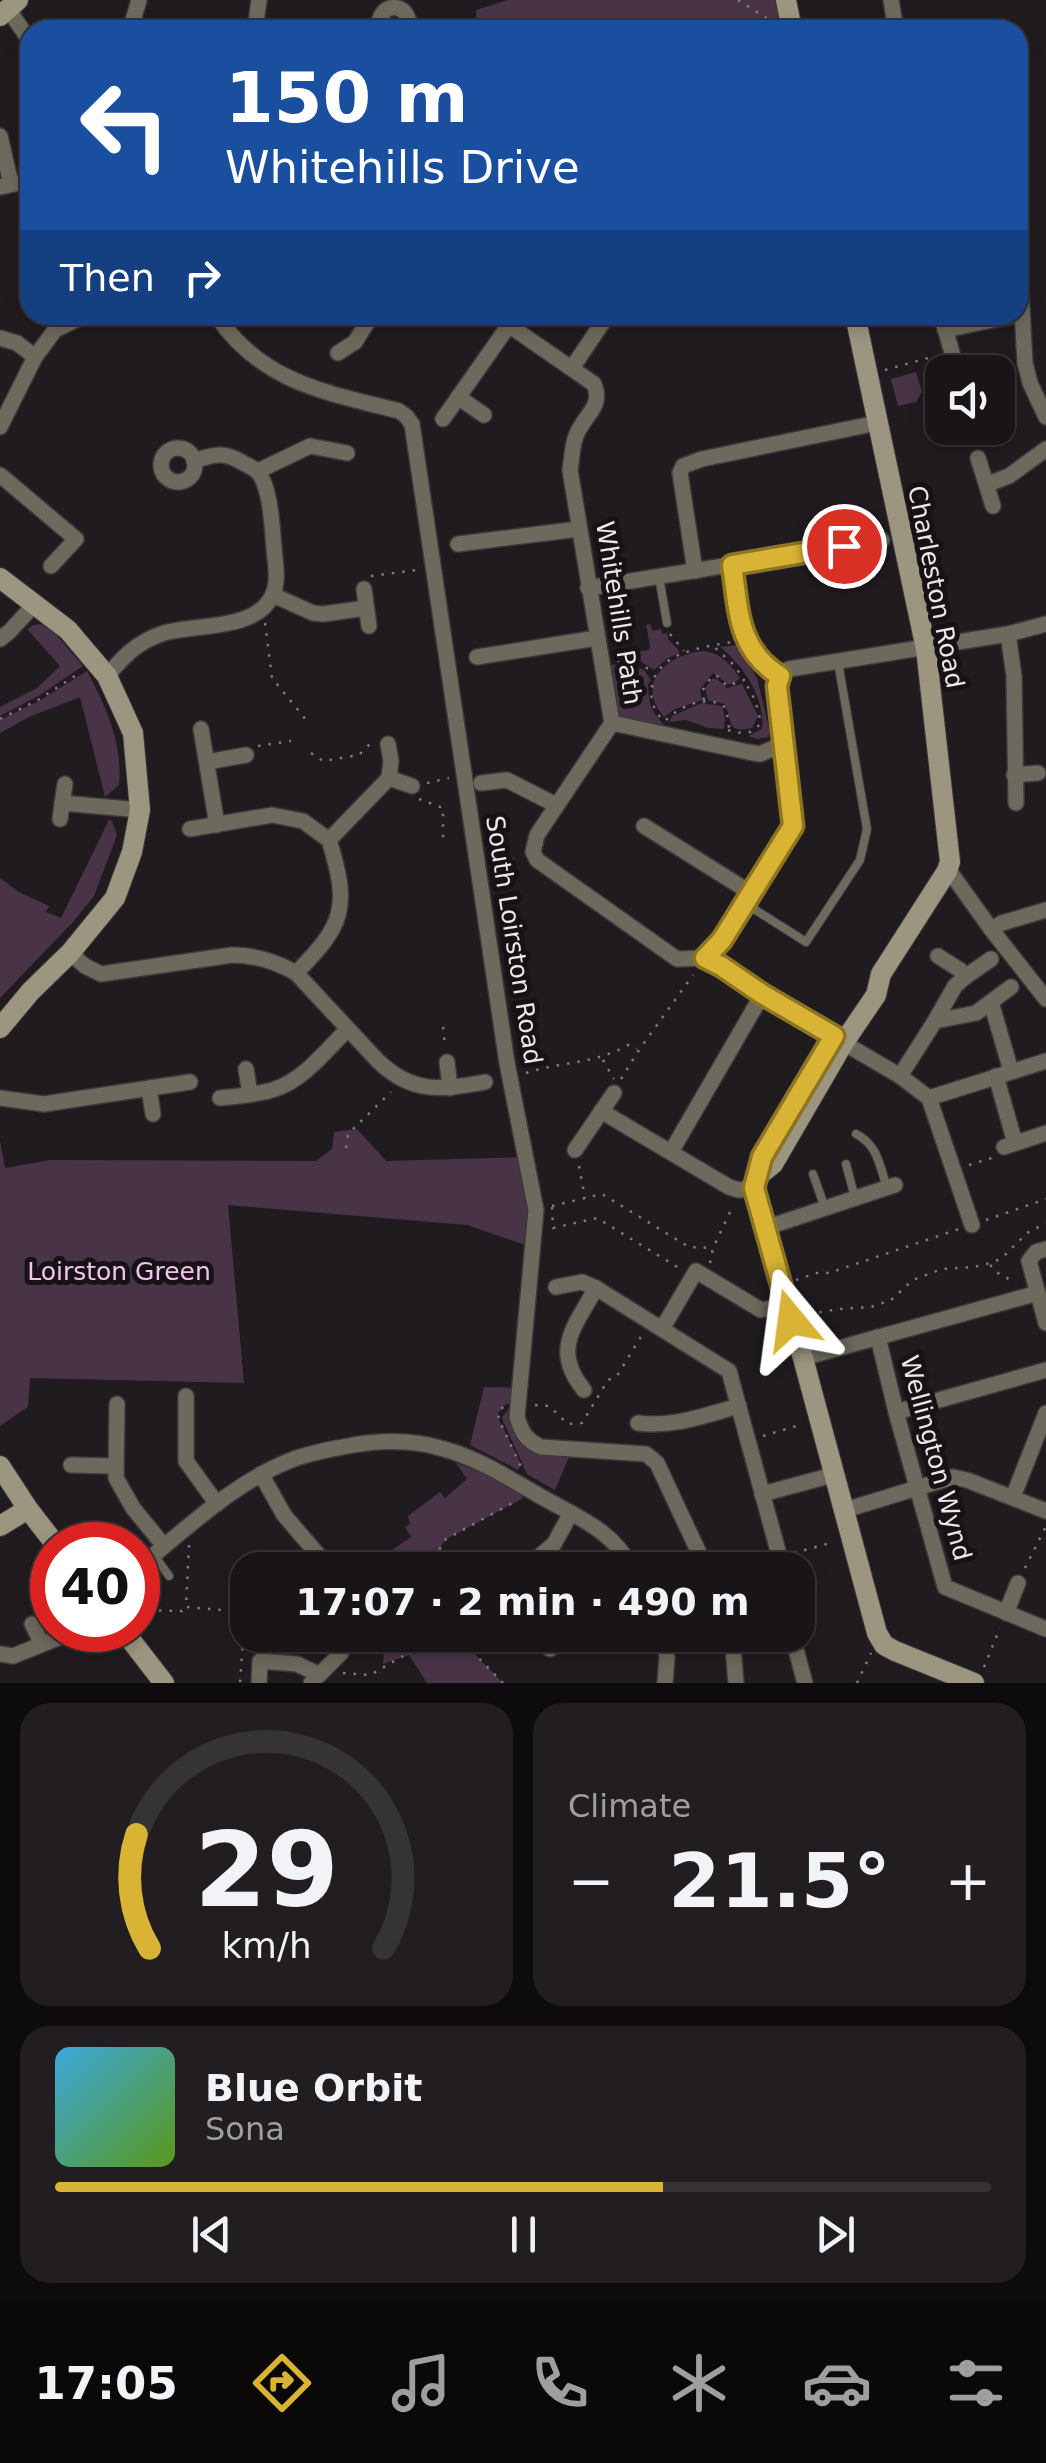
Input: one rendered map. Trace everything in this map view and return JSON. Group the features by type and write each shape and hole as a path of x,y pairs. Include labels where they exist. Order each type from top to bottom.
{"street":[{"path":"0,136 6,186"},
{"path":"0,428 35,357 55,330 65,325"},
{"name":"South Loirston Road","path":"224,325 242,348 277,373 324,393 399,412 406,416 415,435 477,872 536,1210 517,1417 521,1432 541,1447 646,1454 657,1462 699,1552"},
{"path":"338,353 355,342 366,325"},
{"path":"442,419 509,325 572,368 601,325"},
{"name":"Charleston Road","path":"857,325 926,648 948,871"},
{"path":"944,325 952,355"},
{"path":"1020,325 1030,383 1046,417"},
{"path":"0,338 17,343 35,357"},
{"name":"Whitehills Path","path":"572,368 594,384 598,392 598,402 576,435 570,470 612,723 760,754 783,744"},
{"path":"458,397 484,415"},
{"path":"695,571 682,466 877,424"},
{"path":"258,471 310,446 347,453"},
{"path":"988,484 1019,470 1046,449"},
{"path":"101,669 157,635 246,619 268,601 276,577 272,518 258,471 230,455 194,460"},
{"path":"978,458 993,506"},
{"path":"0,475 76,539 51,566"},
{"path":"458,544 579,529"},
{"path":"588,588 882,540"},
{"path":"732,565 746,640 762,665 780,676"},
{"path":"0,578 68,630 101,669 132,733 140,810 132,852 115,898 0,1028"},
{"path":"364,589 369,626"},
{"path":"268,601 323,614 366,608"},
{"path":"0,639 35,604"},
{"path":"705,958 722,940 793,826 777,686 780,676 789,669 1008,634 1046,624"},
{"path":"1008,634 1014,676 1016,802"},
{"path":"478,658 597,638"},
{"path":"612,723 538,835 533,852 537,860 676,959 705,958 721,966 900,1076 929,1098 972,1225"},
{"path":"201,729 217,825"},
{"path":"329,840 389,778 388,744"},
{"path":"207,762 246,755"},
{"path":"1014,775 1038,773"},
{"path":"389,778 412,786"},
{"path":"481,783 507,780 556,806"},
{"path":"65,784 61,811 140,810"},
{"path":"190,830 272,815 303,822 329,840 341,909 326,941 296,973"},
{"path":"644,826 748,898"},
{"path":"601,1112 729,1187 750,1185 773,1164 840,1039 876,995 881,974 948,871 1044,994"},
{"path":"991,929 1046,910"},
{"path":"70,953 101,974 232,955 250,955 280,964 296,973 390,1072 403,1080 427,1088 486,1082"},
{"path":"938,956 966,977"},
{"path":"900,1076 955,986 991,959"},
{"path":"935,1021 976,1013 1011,987"},
{"path":"671,1152 762,994"},
{"path":"991,1002 1004,1073 1010,1145 1046,1133"},
{"path":"220,1098 272,1090 300,1076 348,1028"},
{"path":"929,1098 1046,1061"},
{"path":"447,1062 450,1088"},
{"path":"246,1069 250,1094"},
{"path":"0,1098 44,1104 190,1082"},
{"path":"150,1088 153,1114"},
{"path":"576,1150 614,1093"},
{"path":"750,1185 766,1228 879,1636 894,1651 940,1677 979,1674"},
{"path":"766,1228 891,1186"},
{"path":"1046,1249 1036,1252 1029,1261 1046,1323"},
{"path":"662,1329 700,1277 760,1310 789,1313"},
{"path":"556,1287 582,1282 596,1288 729,1371 775,1552"},
{"path":"584,1390 573,1378 567,1348 570,1334 596,1288"},
{"path":"803,1358 1038,1293"},
{"name":"Wellington Wynd","path":"878,1336 945,1587 1006,1613"},
{"path":"896,1412 1046,1370"},
{"path":"186,1396 186,1462 217,1504"},
{"path":"117,1404 116,1478 142,1522"},
{"path":"638,1423 678,1423 739,1406"},
{"path":"1013,1497 1040,1443 1046,1413"},
{"path":"160,1549 261,1474 325,1450 379,1440 440,1447 499,1471 602,1530 622,1552"},
{"path":"71,1465 116,1466"},
{"path":"0,1466 39,1522"},
{"path":"261,1474 291,1525 315,1552"},
{"path":"762,1494 833,1475"},
{"path":"842,1510 953,1478 1046,1512"},
{"path":"0,1526 28,1508"},
{"path":"545,1552 571,1513"},
{"path":"1018,1583 1006,1613 1046,1629"},
{"path":"0,1654 14,1656 30,1649"},
{"path":"140,1652 164,1683"},
{"path":"259,1683 260,1661 297,1664 317,1676 342,1652"},
{"path":"665,1683 667,1652"},
{"path":"733,1652 736,1683"},
{"path":"797,1652 805,1683"}],"lane":[{"path":"659,577 667,624"},
{"path":"748,898 806,942 860,860 868,829 838,662"},
{"path":"856,1134 873,1146 891,1186"},
{"path":"846,1164 854,1198"},
{"path":"813,1174 825,1208"},
{"path":"160,1553 169,1576"}],"path":[{"path":"738,0 784,16"},
{"path":"867,376 925,365"},
{"path":"364,589 362,577 434,568"},
{"path":"268,601 272,678 307,722"},
{"path":"667,624 671,638 686,652"},
{"path":"676,737 652,704 655,674 663,664 686,652 746,640"},
{"path":"712,646 734,664 755,700 760,722 758,727 742,734 719,732"},
{"path":"601,663 634,658 655,674"},
{"path":"0,719 101,669"},
{"path":"704,702 702,691 712,676 730,686 744,680"},
{"path":"664,722 677,711 704,702 726,708 728,730"},
{"path":"246,755 248,747 291,740"},
{"path":"312,753 323,760 360,755 370,743 388,744"},
{"path":"443,841 443,808 412,797 412,786 463,775"},
{"path":"477,872 533,852"},
{"path":"602,1058 615,1086 705,958"},
{"path":"443,1027 447,1062"},
{"path":"510,1078 549,1066 602,1058 628,1045 638,1050"},
{"path":"346,1148 348,1134 403,1080"},
{"path":"953,1170 1001,1156 1010,1145"},
{"path":"576,1150 585,1198"},
{"path":"713,1248 689,1247 602,1194 552,1206 553,1228 597,1218 700,1277 750,1185"},
{"path":"781,1284 820,1272 830,1273 1046,1199"},
{"path":"789,1313 871,1307 891,1300 913,1280 942,1269 989,1264 1003,1257 1026,1232 1046,1223"},
{"path":"989,1264 1000,1275 1038,1293"},
{"path":"748,1440 819,1420"},
{"path":"439,1552 446,1539 534,1493"},
{"path":"1018,1583 1046,1525"},
{"path":"160,1610 182,1611 186,1607 190,1540 184,1531"},
{"path":"811,1552 850,1538"},
{"path":"186,1607 230,1611"},
{"path":"979,1674 1006,1613"},
{"path":"857,1683 879,1636"},
{"path":"240,1683 242,1652"},
{"path":"287,1663 288,1652"},
{"path":"317,1676 370,1674 406,1652"},
{"path":"473,1652 504,1683"}],"green space":[{"path":"508,0 775,0 781,20 476,20 476,10"},
{"path":"916,372 922,392 916,402 898,406 891,379"},
{"path":"43,624 83,666 0,716 0,707 37,688 60,666 27,629"},
{"path":"650,624 652,631 661,629 662,634 667,633 679,651 654,670 636,658 635,652 649,650 646,625"},
{"path":"737,645 757,678 769,737 748,736 762,729 757,695 737,663 720,647"},
{"path":"703,651 720,657 740,678 728,684 713,673 700,689 702,700 664,717 653,692 659,672 678,658"},
{"path":"625,663 644,670 651,680 651,705 670,730 622,720 615,712 609,683 613,679 611,665"},
{"path":"87,671 116,740 119,785 105,797 80,697 0,733 0,720"},
{"path":"713,678 727,688 742,684 758,716 752,728 734,728 725,704 708,700 705,688"},
{"path":"702,703 722,706 724,729 686,720 669,722 672,716"},
{"path":"109,820 117,835 94,896 0,998 0,878 49,906 46,912 61,918"},
{"name":"Loirston Green","path":"357,1129 386,1161 526,1157 534,1248 467,1225 228,1205 244,1383 30,1378 28,1407 0,1426 0,1140 5,1168 50,1160 316,1161 332,1149 334,1132"},
{"path":"484,1387 518,1388 517,1403 506,1404 498,1413 521,1464 518,1470 470,1445"},
{"path":"511,1406 515,1426 570,1455 555,1490 527,1474 502,1417"},
{"path":"456,1463 481,1472 523,1495 522,1499 446,1539 438,1552 389,1552 411,1537 405,1527 410,1524 408,1516 440,1492 445,1498 467,1479"},
{"path":"384,1652 473,1652 503,1683 427,1683 409,1655 383,1664"}],"route":[{"path":"791,1320 754,1188 762,1157 834,1036 705,958 722,940 793,826 777,686 780,676 762,665 750,647 740,616 732,565 844,546"}]}
